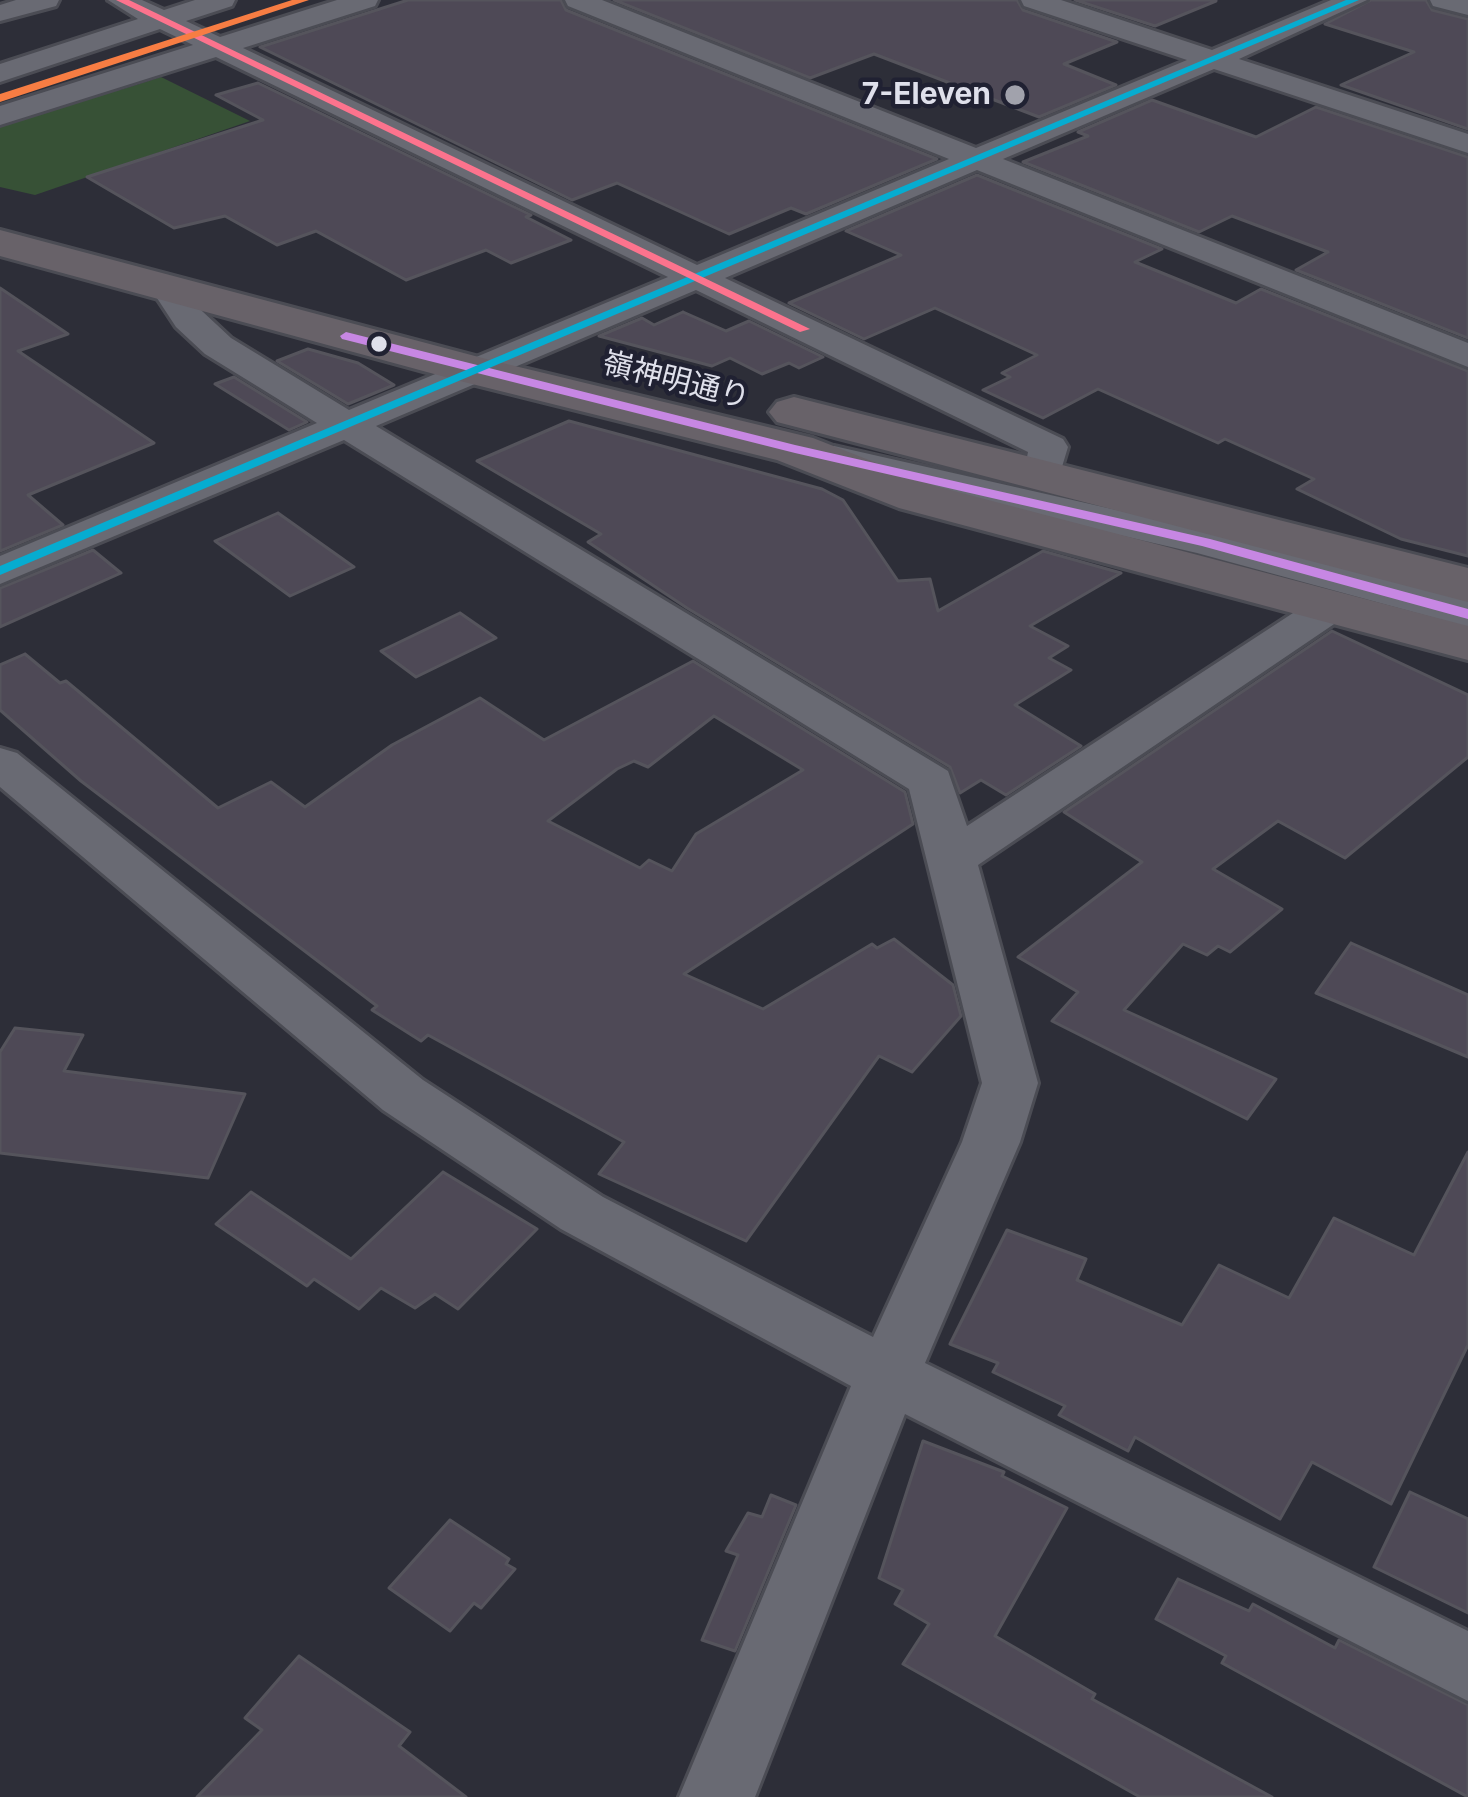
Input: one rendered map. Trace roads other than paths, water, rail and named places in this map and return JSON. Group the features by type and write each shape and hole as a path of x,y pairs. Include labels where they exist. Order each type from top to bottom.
{"main road":[{"name":"嶺神明通り","path":"0,209 539,346 808,434"},
{"name":"嶺神明通り","path":"0,243 477,371 808,434"},
{"path":"808,434 1044,472 1468,585"},
{"path":"808,434 916,497 1468,643"}],"street":[{"path":"0,13 46,0"},
{"path":"121,0 1049,447 1044,472"},
{"path":"0,73 222,0"},
{"path":"0,116 365,0"},
{"path":"578,0 1468,356"},
{"path":"1034,0 1468,143"},
{"path":"0,572 1354,0"},
{"path":"1443,0 1468,7"},
{"path":"167,288 189,319 218,346 932,782 1010,1083 991,1142 888,1375 716,1797"},
{"name":"嶺神明通り","path":"808,434 1468,614"},
{"path":"951,860 1331,607"},
{"path":"0,763 403,1095 582,1214 888,1375 1468,1667"}],"place":[{"name":"7-Eleven","path":"1015,95"}]}
